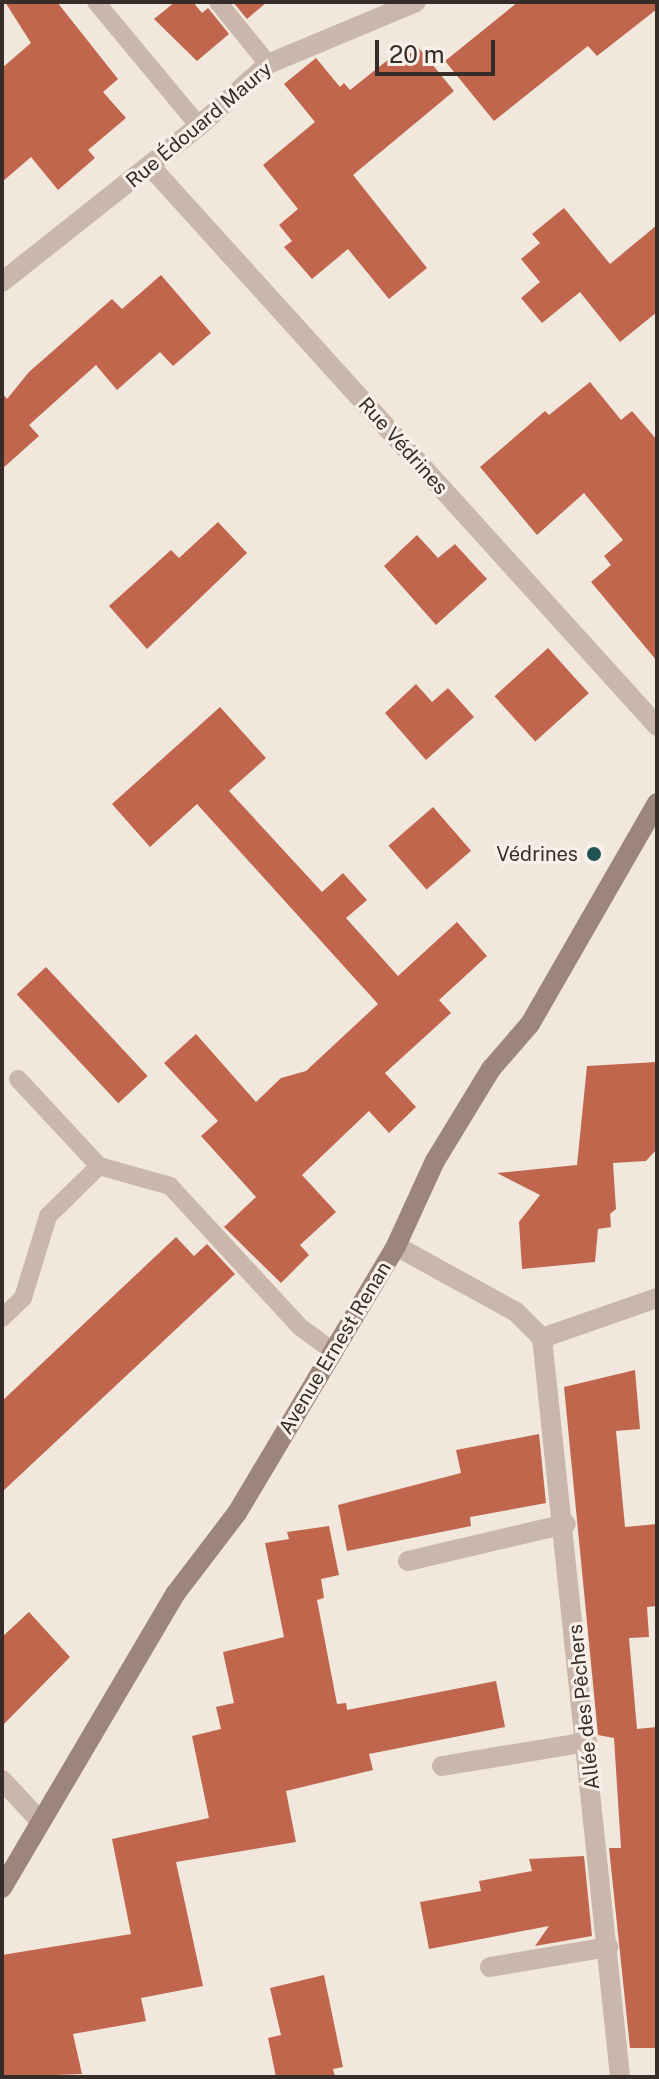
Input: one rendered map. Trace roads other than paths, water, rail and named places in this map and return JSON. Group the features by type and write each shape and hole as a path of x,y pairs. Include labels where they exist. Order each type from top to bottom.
{"street":[{"name":"Rue Édouard Maury","path":"3,281 199,126 268,64 416,2"},
{"name":"Rue Védrines","path":"150,166 657,726"},
{"name":"Avenue Ernest Renan","path":"2,1888 176,1593 237,1513 396,1246 435,1161 491,1069 530,1024 657,803"},
{"path":"396,1246 516,1312 542,1338 657,1298"},
{"name":"Allée des Pêchers","path":"542,1338 566,1524 620,2077"},
{"path":"408,1561 566,1524"},
{"path":"442,1766 587,1742"},
{"path":"2,1780 41,1822"},
{"path":"490,1967 608,1947"}],"lane":[{"path":"96,2 199,126"},
{"path":"218,2 268,64"},
{"path":"18,1079 99,1166 170,1186 300,1327 334,1352"},
{"path":"2,1318 23,1298 48,1216 99,1166"}],"place":[{"name":"Védrines","path":"594,854"}]}
